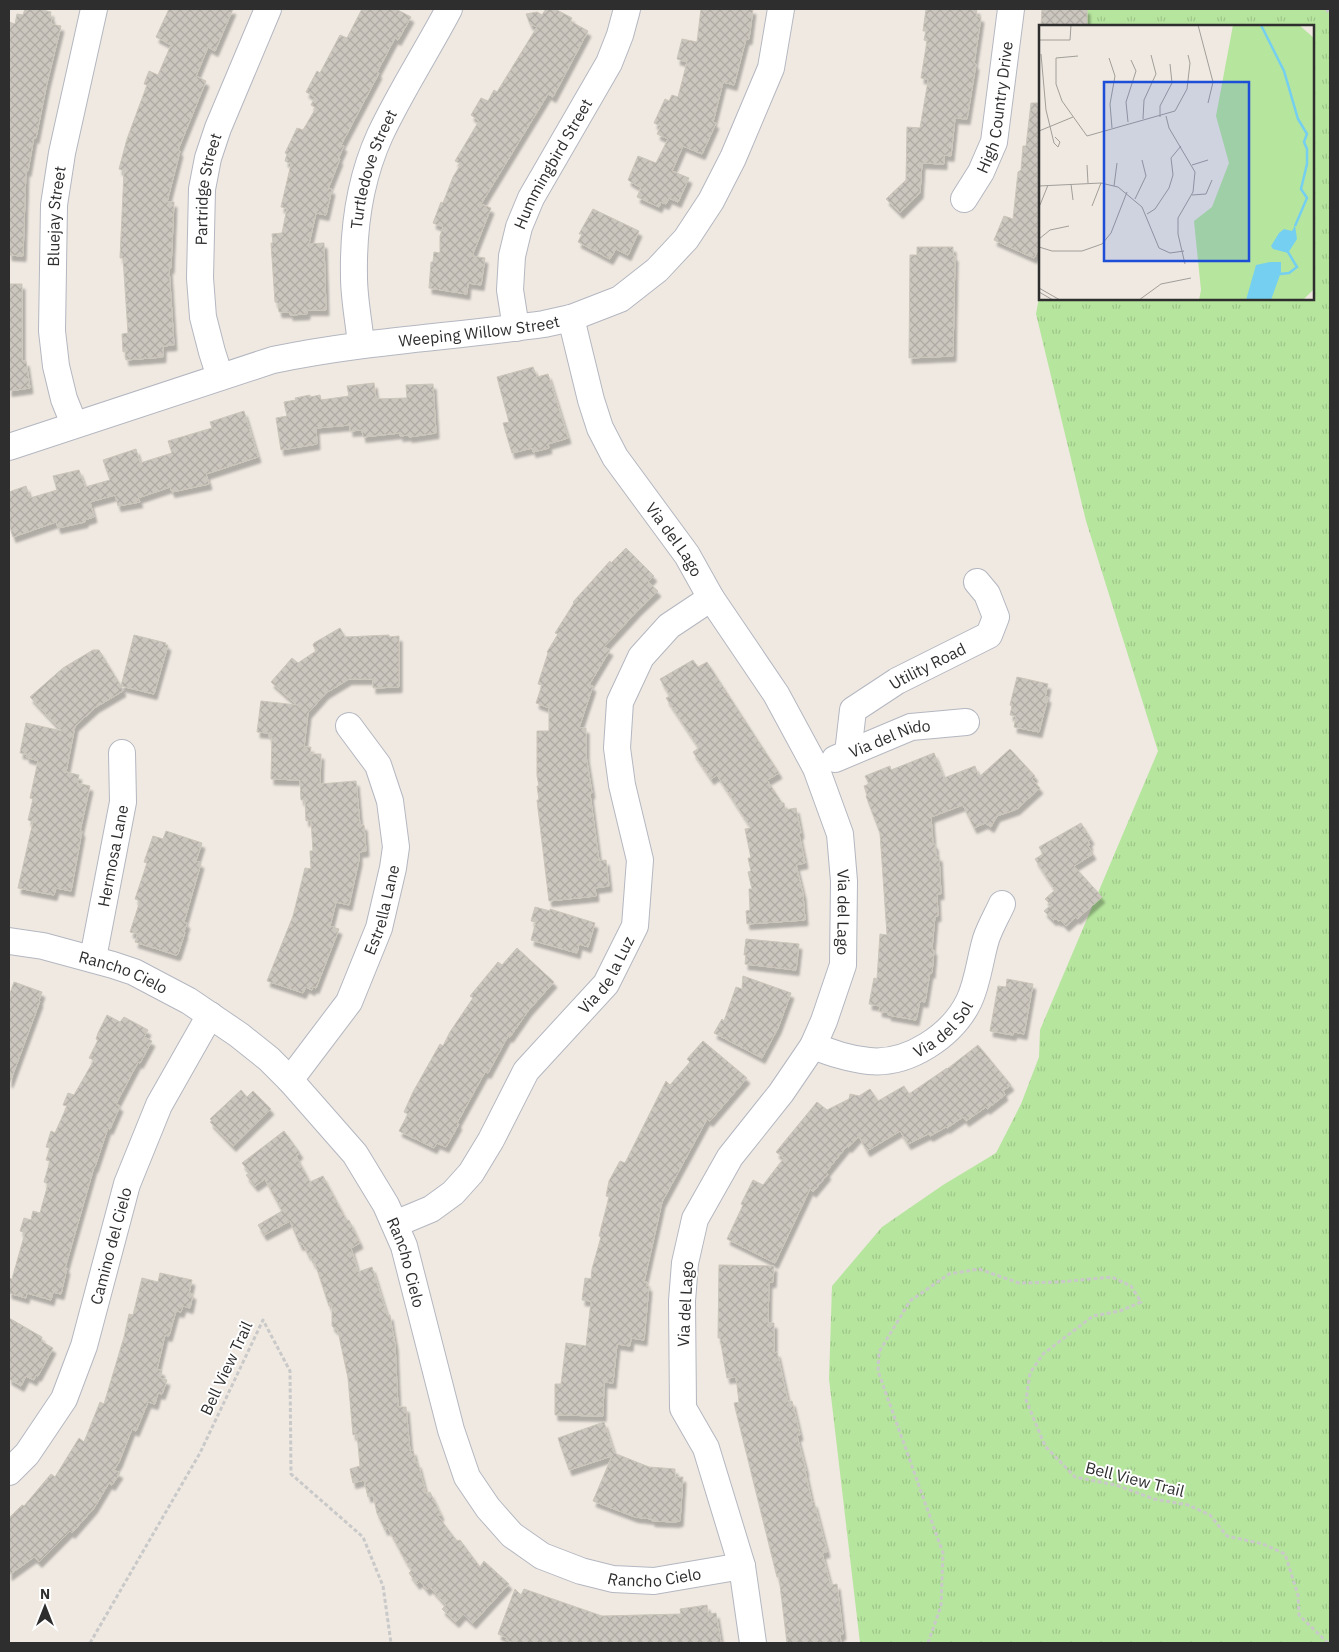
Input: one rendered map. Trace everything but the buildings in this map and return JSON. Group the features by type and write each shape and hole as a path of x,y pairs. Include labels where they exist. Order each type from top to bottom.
{"street":[{"name":"Bluejay Street","path":"74,424 64,399 56,366 52,331 54,205 62,153 94,9"},
{"name":"Partridge Street","path":"220,377 203,317 200,278 202,189 208,158 218,128 268,9"},
{"name":"Turtledove Street","path":"361,344 354,278 354,238 367,171 379,136 449,9"},
{"name":"Hummingbird Street","path":"516,328 510,290 512,256 519,226 531,198 609,63 620,35 627,9"},
{"name":"Weeping Willow Street","path":"9,447 272,360 361,344 516,328 571,318 620,299 657,270 686,239 711,201 733,158 771,68 780,9"},
{"name":"High Country Drive","path":"964,199 981,172 994,142 1011,9"},
{"name":"Via del Lago","path":"571,318 591,400 600,428 615,457 687,554 711,598 776,694 816,768 840,834 844,881 843,965 824,1020 814,1046 781,1093 730,1157 695,1219 685,1263 682,1301 683,1408 706,1448 742,1566 753,1643"},
{"name":"Utility Road","path":"848,753 854,710 897,681 989,635 996,617 988,594 977,582"},
{"name":"Via de la Luz","path":"395,1224 432,1209 453,1193 471,1173 491,1140 526,1071 606,984 635,926 640,860 622,785 617,748 620,702 641,657 669,626 711,598"},
{"name":"Via del Nido","path":"816,768 911,727 966,722"},
{"name":"Estrella Lane","path":"290,1080 349,1002 380,928 393,868 396,847 390,801 378,765 349,726"},
{"name":"Hermosa Lane","path":"93,958 122,802 122,753"},
{"name":"Via del Sol","path":"814,1046 844,1058 871,1062 903,1056 922,1048 945,1033 959,1018 969,1001 986,937 1002,904"},
{"name":"Rancho Cielo","path":"9,940 93,958 134,972 189,1001 270,1059 355,1154 386,1205 404,1246 451,1430 467,1477 488,1508 512,1535 542,1556 581,1571 613,1579 654,1580 742,1566"},
{"name":"Camino del Cielo","path":"9,1472 18,1447 64,1399 84,1346 128,1184 159,1105 210,1015"}],"path":[{"path":"1326,9 1330,14"},
{"name":"Bell View Trail","path":"928,1643 941,1606 943,1554 878,1371 879,1352 910,1301 949,1274 979,1269 1019,1284 1112,1277 1131,1286 1141,1302 1120,1310 1093,1316 1043,1354 1030,1373 1026,1400 1045,1446 1075,1477 1116,1485 1154,1499 1188,1505 1210,1515 1227,1536 1263,1544 1285,1554 1298,1595 1300,1615 1328,1643"},
{"name":"Bell View Trail","path":"90,1643 200,1453 263,1320 290,1371 291,1474 363,1537 383,1586 390,1643"}],"green space":[{"path":"1078,9 1330,9 1330,1643 860,1643 829,1379 832,1286 882,1227 943,1185 996,1153 1021,1104 1039,1057 1040,1030 1158,751 1086,521 1036,314 1039,298 1039,300 1314,300 1314,25 1076,25"}]}
